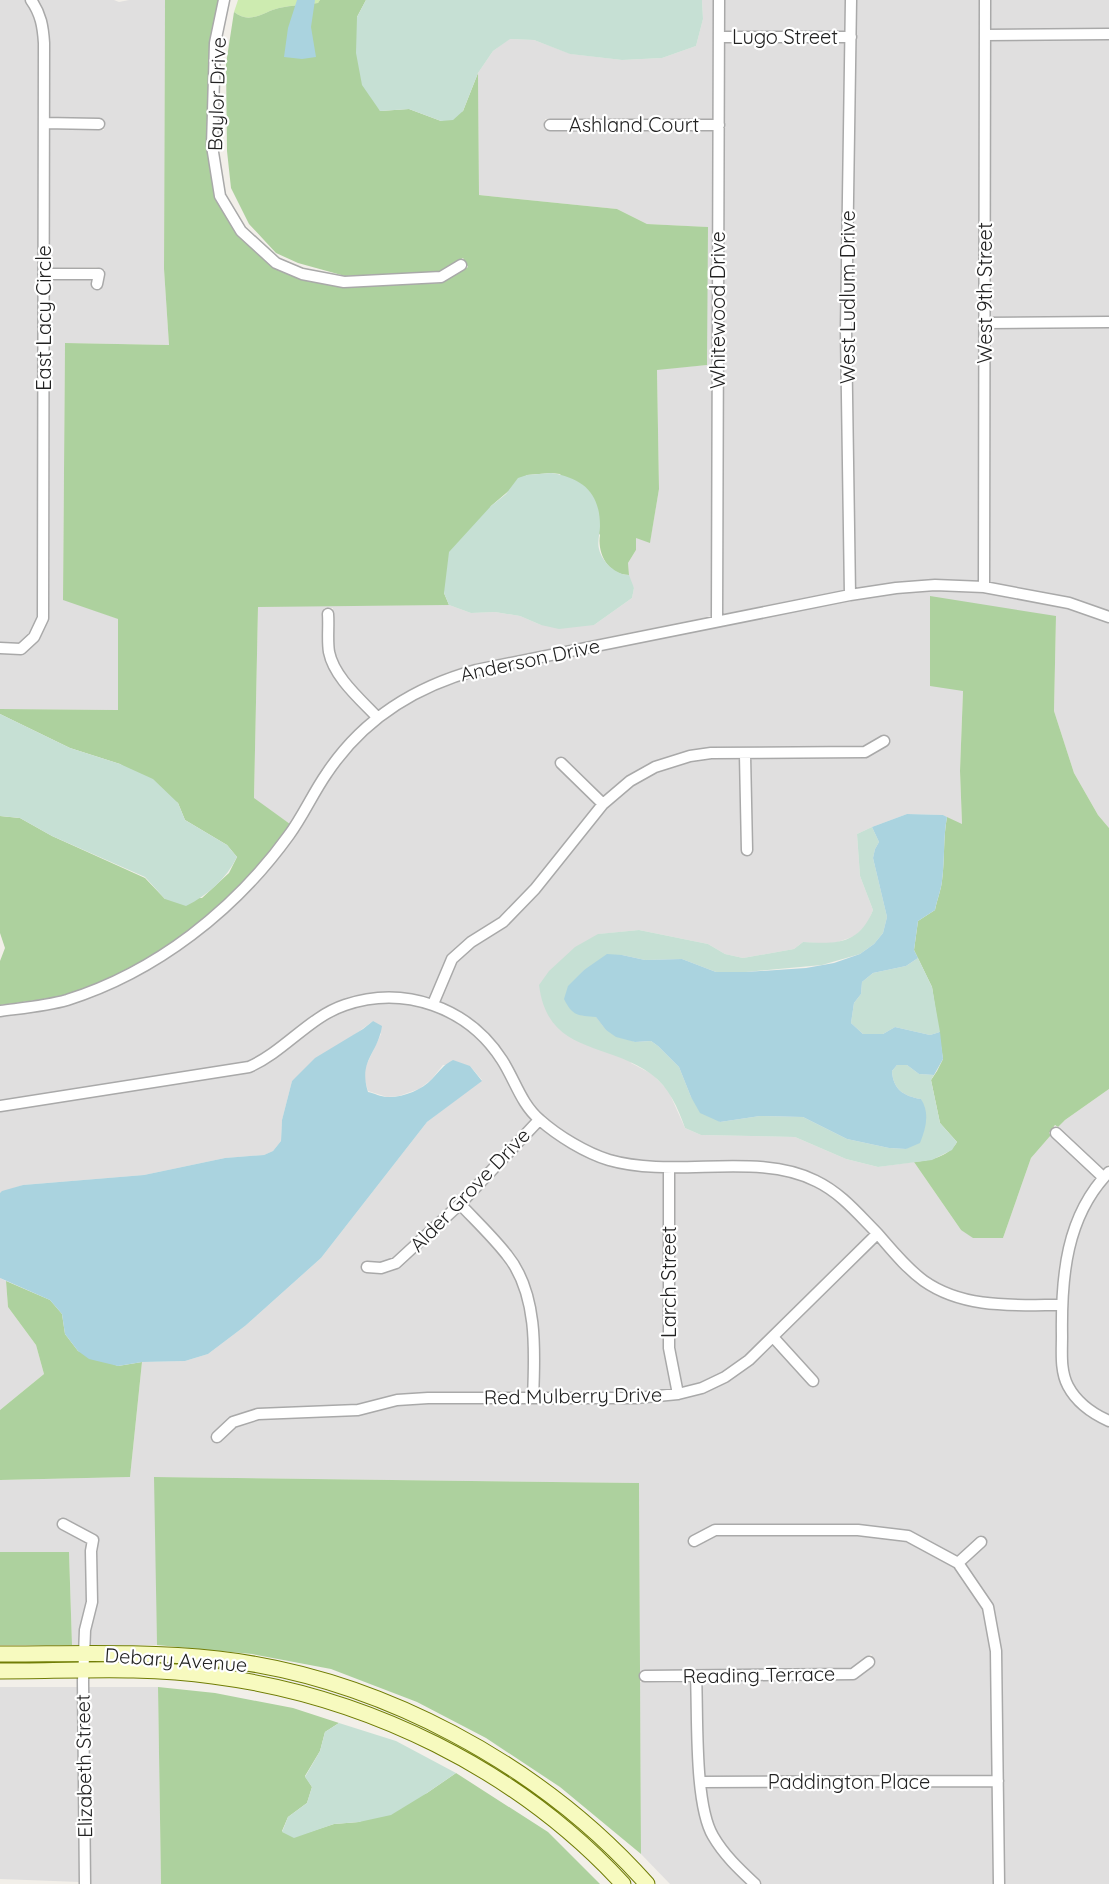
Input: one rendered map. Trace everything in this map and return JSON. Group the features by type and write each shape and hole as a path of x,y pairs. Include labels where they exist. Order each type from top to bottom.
{"main road":[{"name":"Debary Avenue","path":"0,1654 150,1654 219,1659 288,1671 398,1707 455,1734 508,1766 572,1812 618,1852 647,1884"},
{"name":"Debary Avenue","path":"0,1671 149,1671 213,1676 292,1691 331,1702 393,1724 450,1751 502,1782 566,1830 622,1884"}],"street":[{"name":"East Lacy Circle","path":"0,648 21,649 34,638 44,618 43,33 39,11 31,0"},
{"name":"Baylor Drive","path":"224,0 216,43 212,146 220,196 241,231 276,263 302,274 344,282 441,278 461,265"},
{"name":"Whitewood Drive","path":"717,621 719,0"},
{"name":"West Ludlum Drive","path":"850,595 846,330 851,0"},
{"name":"West 9th Street","path":"984,587 985,0"},
{"path":"985,34 1109,34"},
{"name":"Lugo Street","path":"720,37 851,37"},
{"path":"44,123 99,124"},
{"name":"Ashland Court","path":"550,124 719,125"},
{"path":"44,274 99,274 98,284"},
{"path":"985,323 1109,322"},
{"name":"Anderson Drive","path":"0,1011 66,1000 110,984 177,946 246,888 289,835 347,745 377,717 420,690 450,677 850,595 926,586 984,587 1069,603 1109,617"},
{"path":"328,614 329,652 336,668 351,689 377,717"},
{"path":"433,1004 452,959 471,942 503,922 535,890 603,804 630,781 672,760 711,753 865,752 884,741"},
{"path":"745,754 747,850"},
{"path":"561,763 603,804"},
{"path":"0,1106 249,1067 276,1053 306,1028 333,1010 373,998 398,997 433,1004 462,1018 482,1035 502,1060 523,1100 539,1119 585,1151 609,1160 669,1168 761,1167 789,1171 816,1181 845,1200 922,1280 952,1295 989,1305 1061,1305"},
{"name":"Alder Grove Drive","path":"367,1267 381,1268 396,1263 460,1204 539,1119"},
{"path":"1056,1133 1106,1174 1076,1221 1064,1266 1061,1305 1062,1368 1066,1384 1091,1413 1109,1421"},
{"name":"Larch Street","path":"669,1168 669,1348 678,1394"},
{"path":"460,1204 508,1256 526,1292 533,1339 533,1398"},
{"name":"Red Mulberry Drive","path":"217,1437 233,1422 258,1414 358,1410 397,1400 428,1398 636,1398 678,1394 702,1388 725,1377 749,1360 877,1234"},
{"path":"773,1337 813,1381"},
{"name":"Elizabeth Street","path":"63,1524 93,1540 91,1551 92,1602 85,1630 84,1671 85,1884"},
{"path":"694,1541 715,1530 858,1530 908,1536 958,1563 988,1607 996,1651 999,1884"},
{"path":"958,1563 981,1542"},
{"name":"Reading Terrace","path":"645,1676 853,1674 869,1662"},
{"path":"696,1676 700,1782 704,1809 711,1833 730,1861 755,1884"},
{"name":"Paddington Place","path":"700,1782 998,1781"}],"shaded area":[{"path":"0,0 25,0 34,14 40,44 39,617 30,634 20,643 0,643"},
{"path":"37,0 114,0 119,2 165,0 164,269 169,345 65,343 63,599 119,619 118,710 0,709 0,654 24,653 40,639 48,618 49,279 93,279 92,288 101,290 105,270 96,267 49,268 49,129 104,130 104,119 49,118 47,22"},
{"path":"702,0 714,0 714,119 545,119 545,130 714,130 712,616 474,664 418,685 378,710 354,685 340,665 334,651 333,608 324,608 324,652 370,716 344,742 323,770 290,824 254,799 258,606 449,605 471,613 495,612 520,616 541,625 594,625 632,598 634,588 629,580 628,563 636,550 636,537 650,542 659,489 657,369 707,365 707,227 647,224 617,209 479,195 478,73 493,51 509,39 534,40 571,54 622,60 662,58 696,46 703,19"},
{"path":"724,0 846,0 846,32 724,32"},
{"path":"856,0 980,0 979,581 935,580 855,589 851,330"},
{"path":"989,0 1109,0 1109,29 990,29"},
{"path":"990,40 1109,40 1109,317 990,317"},
{"path":"724,43 846,43 846,590 722,614"},
{"path":"990,328 1109,328 1109,611 1070,598 989,582"},
{"path":"984,592 1068,609 1109,623 1109,828 1098,815 1074,773 1054,711 1056,616 963,690 960,771 962,825 943,815 907,814 857,834 860,876 873,910 867,924 855,936 832,944 803,942 794,949 743,958 725,954 708,944 639,930 599,934 631,1063 652,1074 668,1090 685,1128 701,1135 795,1137 846,1159 878,1167 914,1162 961,1230 1003,1238 1031,1158 1051,1135 1097,1178 1072,1218 1059,1265 1056,1305 1058,1370 1063,1387 1072,1402 1088,1417 1109,1427 1109,1884 1004,1884 1001,1651 993,1606 965,1564 987,1543 982,1535 957,1556 910,1531 858,1525 715,1524 687,1539 692,1548 717,1535 858,1536 907,1542 955,1567 983,1609 992,1652 993,1776 704,1777 701,1681 853,1680 876,1663 871,1654 852,1669 640,1671 639,1483 155,1477 157,1645 90,1645 98,1541 95,1535 60,1517 57,1527 87,1543 88,1601 80,1645 72,1645 69,1552 0,1552 0,1480 130,1477 142,1362 185,1361 208,1354 245,1326 321,1258 427,1122 482,1080 470,1066 443,1065 431,1080 419,1089 399,1096 387,1097 368,1091 365,1068 381,1034 373,1021 292,1081 282,1120 281,1141 273,1151 264,1155 225,1158 144,1175 23,1185 0,1193 0,1017 66,1006 111,989 180,950 225,915 249,892 293,839 331,776 351,749 380,721 422,695 451,682 477,675 851,600 897,593"},
{"path":"1109,1089 1109,1164 1103,1170 1058,1127"},
{"path":"1109,1179 1109,1415 1094,1408 1079,1395 1071,1381 1067,1367 1066,1305 1069,1267 1080,1223"},
{"path":"0,1278 6,1281 8,1307 36,1345 44,1374 0,1410"},
{"path":"692,1681 695,1787 699,1810 707,1837 727,1865 747,1884 670,1884 641,1854 640,1682"},
{"path":"0,1687 79,1687 80,1882 0,1879"},
{"path":"88,1687 158,1687 161,1884 90,1884"},
{"path":"993,1787 994,1884 762,1884 734,1857 715,1831 706,1788"}],"green space":[{"path":"165,0 225,0 216,64 217,151 222,190 241,230 270,262 345,287 441,283 468,267 463,258 439,272 345,276 298,263 276,253 249,224 231,188 227,151 226,64 234,12 251,18 279,8 318,3 320,0 366,0 357,17 380,111 409,109 441,121 463,111 478,73 479,195 617,209 647,224 708,227 707,365 657,370 659,489 650,543 636,538 636,550 628,563 629,575 615,571 606,562 600,549 600,535 560,474 527,475 491,506 444,593 449,605 258,607 254,798 290,824 285,832 242,885 205,918 159,951 111,978 87,988 56,997 0,1005 0,961 5,948 0,933 0,816 20,818 52,836 145,878 165,899 202,898 229,873 237,857 227,845 185,820 178,803 120,764 70,748 0,714 0,709 118,710 118,619 63,600 65,343 169,345 164,269"},
{"path":"238,0 320,0 318,3 279,8 251,18 234,12"},
{"path":"366,0 702,0 703,19 696,46 662,58 622,60 570,54 534,40 510,39 493,51 478,73 463,111 453,120 441,121 409,109 380,111 362,85 356,53 357,17"},
{"path":"551,473 581,483 593,496 599,514 599,549 606,563 619,573 629,575 634,588 632,598 594,625 559,629 541,625 520,616 495,612 471,613 449,605 444,593 449,552 491,506 506,494 518,478"},
{"path":"930,596 1056,616 1054,711 1074,773 1098,815 1109,828 1109,1089 1058,1127 1055,1125 1049,1133 1051,1135 1031,1158 1003,1238 973,1238 961,1230 914,1162 933,1159 944,1154 957,1142 940,1123 931,1080 943,1059 932,987 914,950 918,921 935,910 941,888 947,817 962,824 960,771 963,691 930,686"},
{"path":"0,714 70,748 120,764 153,779 178,803 185,820 227,845 237,857 233,865 216,886 186,906 165,899 145,877 52,836 20,818 0,816"},
{"path":"872,827 879,842 873,858 887,917 883,933 874,944 860,954 822,965 746,972 716,972 682,959 645,960 622,955 584,970 577,978 596,1017 606,1030 635,1042 651,1041 658,1046 679,1067 691,1097 720,1122 760,1116 803,1117 847,1139 889,1148 906,1149 926,1118 921,1099 904,1094 894,1083 892,1071 897,1065 907,1065 919,1074 934,1075 931,1080 940,1123 957,1142 952,1150 932,1160 878,1167 846,1159 795,1137 701,1135 685,1128 668,1092 651,1074 634,1064 582,1043 567,1035 554,1024 545,1008 539,985 549,971 575,947 598,934 639,930 708,944 725,954 743,958 794,949 803,942 836,942 853,936 861,930 873,910 860,876 857,834"},
{"path":"918,958 932,987 940,1032 930,1035 895,1027 883,1034 863,1034 851,1023 854,1003 861,994 862,982 873,973 906,966"},
{"path":"6,1281 50,1300 62,1314 65,1334 78,1351 118,1366 142,1362 130,1477 0,1480 0,1410 44,1374 36,1345 8,1307"},
{"path":"154,1477 639,1483 641,1854 560,1787 486,1738 417,1702 331,1669 252,1654 157,1645"},
{"path":"0,1552 69,1552 72,1645 0,1645"},
{"path":"158,1687 215,1693 293,1708 339,1723 325,1732 320,1751 305,1776 312,1787 307,1803 288,1817 282,1831 294,1837 334,1824 359,1822 427,1793 456,1773 548,1832 600,1884 161,1884"},
{"path":"339,1723 396,1741 456,1773 391,1815 359,1822 334,1824 294,1838 282,1832 288,1817 307,1803 312,1787 305,1777 320,1751 325,1732"}],"water":[{"path":"297,0 315,0 311,27 316,57 302,59 284,57 288,28"},
{"path":"907,814 947,817 942,881 935,910 918,921 914,950 918,958 906,966 873,973 862,982 861,994 854,1003 851,1023 863,1034 883,1034 895,1027 930,1035 940,1032 943,1059 934,1075 919,1074 907,1065 897,1065 892,1071 894,1083 900,1091 921,1099 924,1104 926,1121 920,1143 906,1149 889,1148 847,1139 803,1117 760,1116 720,1122 700,1113 679,1067 658,1046 651,1041 635,1042 616,1037 606,1030 596,1017 577,1014 567,1005 564,999 568,986 584,970 607,954 645,960 682,959 716,972 746,972 806,968 834,963 860,954 874,944 883,933 887,917 873,858 879,842 872,827"},
{"path":"373,1021 382,1026 365,1072 368,1092 387,1097 411,1092 423,1087 453,1060 470,1066 482,1081 427,1122 321,1258 245,1326 208,1354 185,1361 142,1362 118,1366 89,1359 78,1351 65,1334 62,1314 50,1300 0,1278 0,1193 2,1191 23,1185 144,1175 225,1158 264,1155 273,1151 281,1141 282,1120 292,1081 315,1058"}]}
